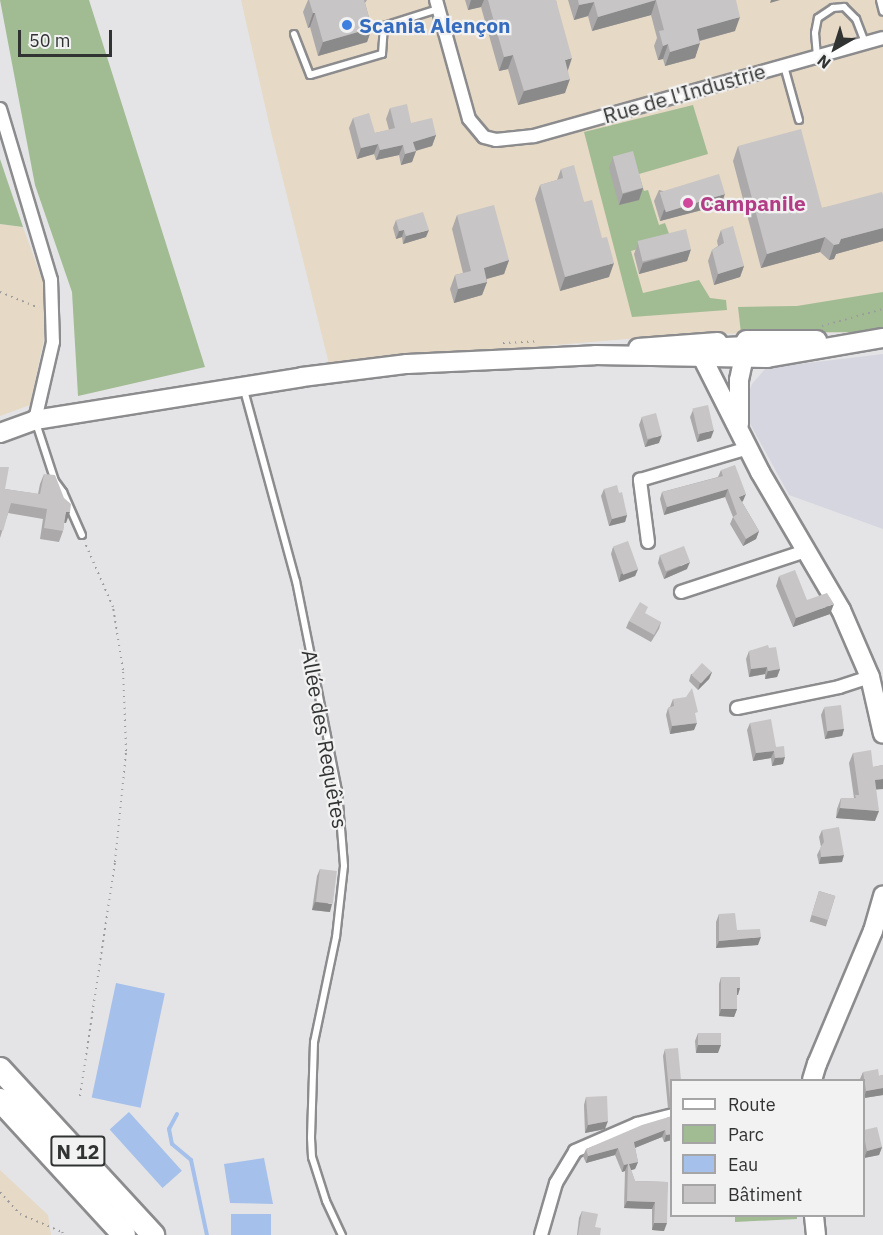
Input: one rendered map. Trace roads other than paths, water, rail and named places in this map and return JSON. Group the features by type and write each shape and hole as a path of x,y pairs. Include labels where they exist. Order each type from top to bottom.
{"highway":[{"name":"N 12","path":"0,1070 153,1235"},
{"name":"N 12","path":"0,1100 124,1235"}],"main road":[{"path":"0,433 35,420 243,386 407,364 595,355 767,358 883,338"},
{"path":"595,355 672,344 756,340 859,341"},
{"path":"756,340 747,346 705,348 703,358 748,448 841,610 870,677 883,734"},
{"path":"739,429 739,380 744,357"},
{"path":"812,1079 873,931 883,895"},
{"path":"814,1217 816,1235"}],"street":[{"name":"Rue de l'Industrie","path":"437,4 469,119 484,137 496,140 534,136 883,38"},
{"path":"0,109 51,280 53,342 35,420"},
{"path":"648,542 640,480 748,448"},
{"path":"681,592 806,551"},
{"path":"737,708 839,687 870,677"},
{"path":"541,1235 556,1183 575,1150 638,1124 670,1116"}],"lane":[{"path":"880,0 883,12"},
{"path":"294,34 310,75 382,54 384,26 437,4"},
{"path":"817,56 814,33 818,18 833,8 844,7 856,19 865,43"},
{"path":"784,65 799,120"},
{"name":"Allée des Requêtes","path":"243,386 297,581 338,791 344,866 336,938 314,1042 311,1138 312,1157 326,1201 342,1235"},
{"path":"35,420 55,481 63,492 82,535"}],"water":[{"path":"116,983 165,993 141,1108 92,1097"},
{"path":"129,1112 182,1171 163,1188 110,1129"},
{"path":"264,1158 273,1204 230,1203 224,1164"},
{"path":"231,1214 271,1214 271,1235 231,1235"}],"waterway":[{"path":"177,1114 169,1129 172,1144 191,1160 207,1235"}],"place":[{"name":"Scania Alençon","path":"347,25"},
{"name":"Campanile","path":"688,203"}]}
